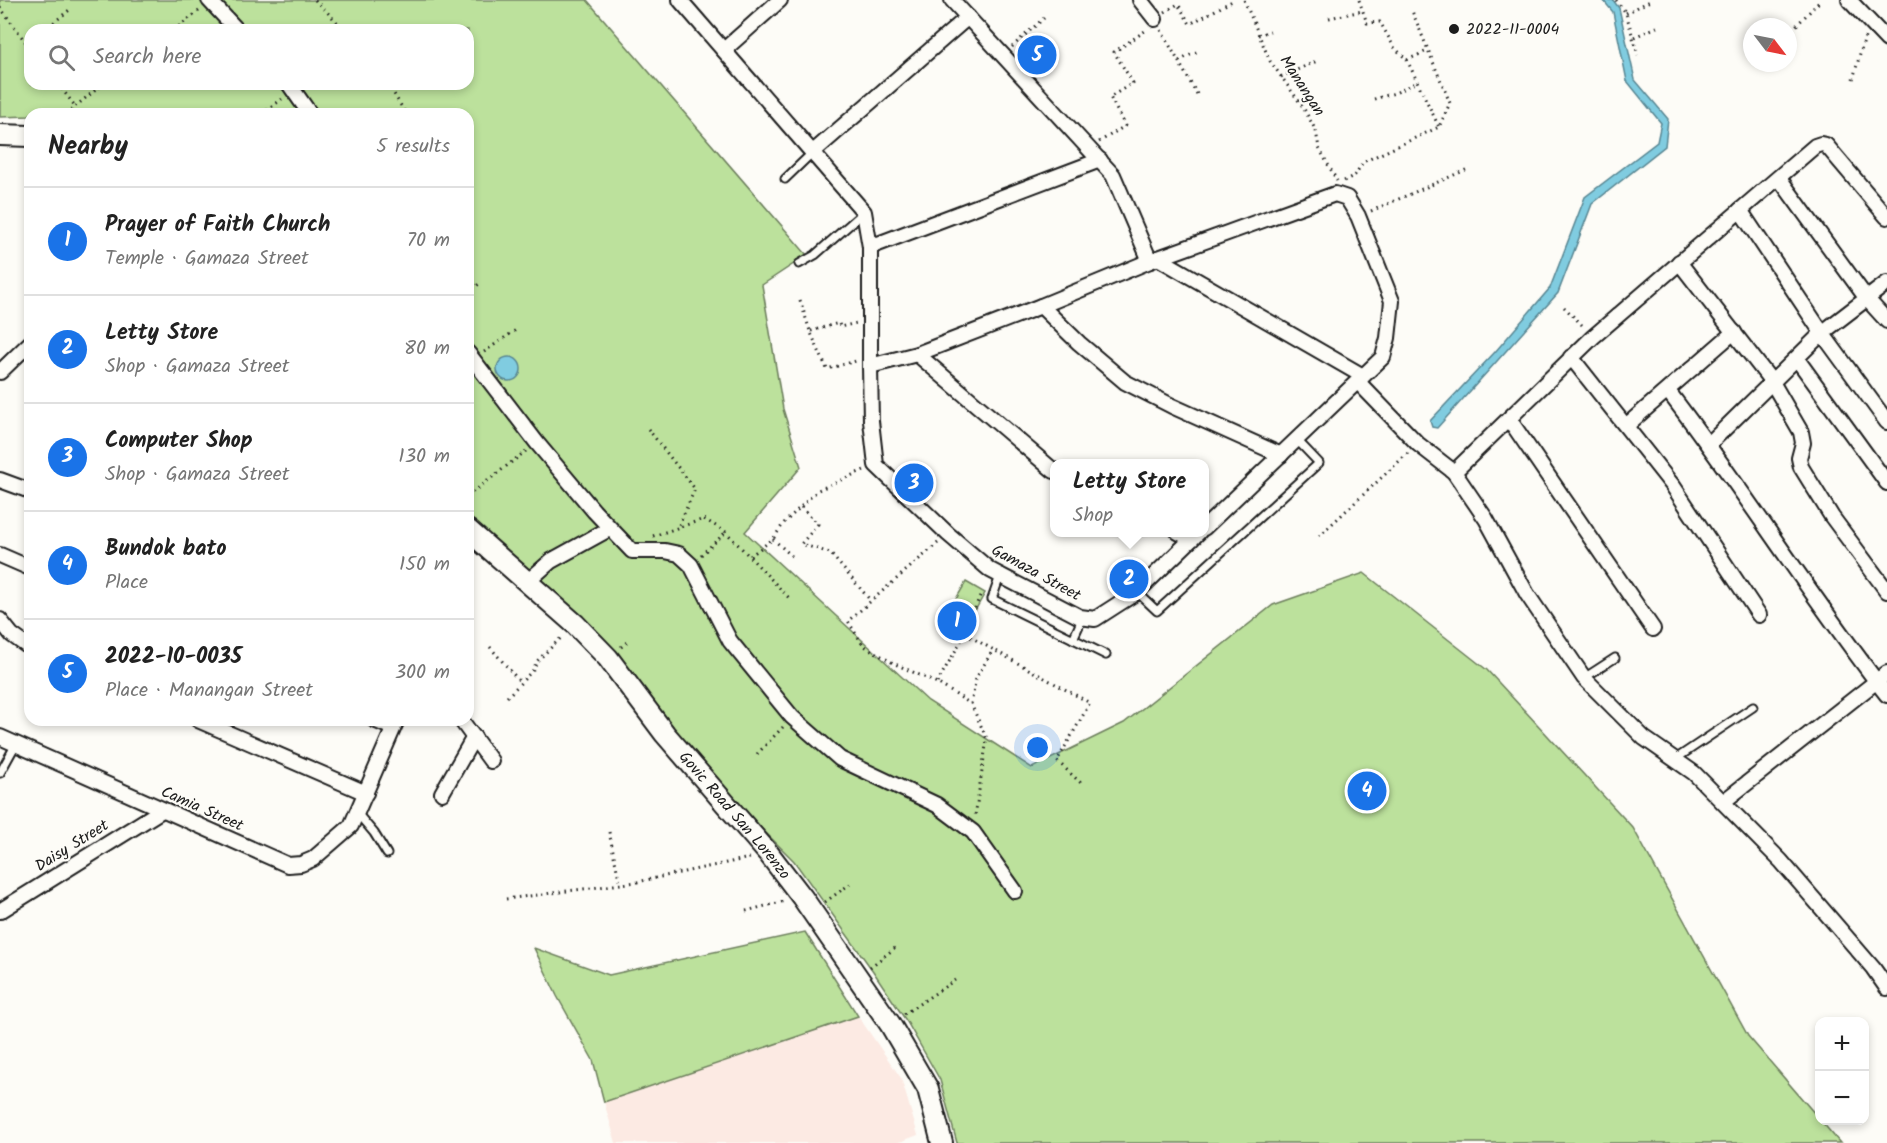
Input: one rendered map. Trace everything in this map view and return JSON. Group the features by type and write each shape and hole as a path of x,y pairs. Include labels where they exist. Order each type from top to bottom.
{"main road":[{"path":"0,135 24,136"},
{"name":"Govic Road San Lorenzo","path":"474,535 575,624 608,658 665,734 769,854 807,904 890,1024 928,1089 942,1143"}],"street":[{"path":"680,0 864,212 870,247 871,421 876,465"},
{"path":"724,50 780,0"},
{"path":"952,0 1113,175 1154,259 1361,379 1418,444 1454,472 1486,519 1527,594 1584,678 1644,738 1694,773 1781,861 1873,968 1887,988"},
{"path":"1140,0 1155,20"},
{"path":"1849,0 1887,40"},
{"path":"210,1 231,24"},
{"path":"812,153 968,17"},
{"path":"294,90 306,108"},
{"path":"1454,472 1593,337 1815,146 1826,145 1887,217"},
{"path":"870,247 1100,160"},
{"path":"1779,178 1867,299 1887,321"},
{"path":"870,362 917,354 1154,259 1335,194 1347,198 1358,216 1392,301 1388,338 1383,357 1209,523"},
{"path":"1740,210 1822,333 1887,422"},
{"path":"1679,262 1772,382 1801,432 1803,443 1799,458 1801,467 1832,517 1887,591"},
{"path":"1709,444 1822,333 1887,283"},
{"path":"1041,306 1079,343 1125,382 1281,454"},
{"path":"1627,425 1734,332"},
{"path":"0,372 24,350"},
{"path":"917,354 1050,468"},
{"path":"1571,357 1673,486 1720,553 1759,615"},
{"path":"1797,359 1887,483"},
{"path":"474,360 537,443 609,529 632,551 665,551 679,554 691,565 730,641 792,717 840,759 937,805 973,832 1016,891"},
{"path":"1668,391 1709,444 1833,622 1882,677 1887,695"},
{"path":"1509,418 1653,629"},
{"name":"Gamaza Street","path":"876,465 948,534 995,573 1083,617 1095,619 1137,592 1194,537"},
{"path":"0,480 24,489"},
{"path":"526,583 551,561 609,529"},
{"path":"0,555 24,565"},
{"path":"0,620 12,635 24,644"},
{"path":"1723,802 1882,677"},
{"path":"212,726 366,793"},
{"name":"Camia Street","path":"0,738 288,865 301,864 313,859 351,826 394,726"},
{"path":"466,726 491,761"},
{"path":"442,793 474,737"},
{"name":"Daisy Street","path":"0,911 162,810"}],"lane":[{"path":"785,179 812,153"},
{"path":"799,264 815,255 864,212"},
{"path":"1137,592 1157,611 1319,463 1297,440"},
{"path":"995,573 992,598 1106,655"},
{"path":"1073,639 1083,617"},
{"path":"1584,678 1615,658"},
{"path":"1674,760 1753,707"},
{"path":"0,773 16,744"},
{"path":"357,813 374,832 387,854"}],"path":[{"path":"315,0 339,24"},
{"path":"1155,20 1178,4 1190,24 1234,0"},
{"name":"Manangan","path":"1244,0 1270,61 1303,107 1316,131 1319,148 1338,184 1355,175 1364,162 1439,127"},
{"path":"1359,0 1367,23 1380,22 1394,47 1407,60 1439,127"},
{"path":"1616,0 1626,13 1638,55"},
{"path":"1626,13 1652,0"},
{"path":"1797,25 1821,0"},
{"path":"181,24 210,1"},
{"path":"0,7 24,37"},
{"path":"52,24 72,8"},
{"path":"1412,10 1450,103 1439,127"},
{"path":"1329,18 1362,11"},
{"path":"1004,54 1044,18"},
{"path":"1853,78 1870,21"},
{"path":"1089,148 1125,126 1110,97 1133,83 1114,52 1157,23 1198,96"},
{"path":"1634,37 1657,27"},
{"path":"1258,35 1270,31"},
{"path":"1179,61 1200,51"},
{"path":"1407,60 1427,51"},
{"path":"1281,77 1317,61"},
{"path":"1374,99 1395,93 1418,82"},
{"path":"63,90 75,106"},
{"path":"73,108 95,90"},
{"path":"269,108 289,90"},
{"path":"392,90 402,108"},
{"path":"1358,216 1468,169"},
{"path":"474,288 479,284"},
{"path":"800,300 810,331 827,369 870,362"},
{"path":"1564,307 1593,337"},
{"path":"810,331 839,323 840,327 870,320"},
{"path":"474,354 516,330"},
{"path":"648,429 694,489 694,495 678,527"},
{"path":"474,491 537,443"},
{"path":"1319,536 1418,444"},
{"path":"750,556 773,539 784,522 818,490 876,465"},
{"path":"801,506 818,524 801,544 830,553 871,601"},
{"path":"632,551 657,534 704,519 726,532 791,600"},
{"path":"691,565 726,532"},
{"path":"948,534 848,621 863,645 893,663 937,683 971,704 987,739 973,832"},
{"path":"773,539 794,558"},
{"path":"937,683 965,634 995,573"},
{"path":"507,697 533,670 537,661 575,624"},
{"path":"965,634 1090,703 1058,761 1082,784"},
{"path":"490,647 521,683"},
{"path":"971,704 976,678 993,650"},
{"path":"757,754 792,717"},
{"path":"609,832 620,884"},
{"path":"506,899 637,882 769,854"},
{"path":"746,911 807,904 850,884"},
{"path":"856,977 895,948"},
{"path":"890,1024 955,980"}],"shaded area":[{"path":"858,1016 901,1078 918,1135 897,1143 616,1143 604,1102"}],"green space":[{"path":"0,0 587,0 807,255 762,285 783,409 801,467 745,532 928,701 1032,768 1124,723 1273,605 1364,573 1487,670 1633,828 1748,1036 1815,1114 1815,1125 1825,1125 1840,1143 957,1143 940,1080 907,1022 794,861 693,760 474,527 474,108 24,108 24,116 0,117"},
{"path":"966,582 985,593 972,616 953,604"},
{"path":"805,932 858,1016 604,1102 593,1060 557,996 534,948 609,975"}],"water":[{"path":"1603,0 1613,0 1619,8 1635,80 1668,119 1665,146 1592,204 1558,293 1437,428 1432,427 1430,421 1495,352 1550,288 1585,197 1657,142 1661,123 1627,81 1613,12"},
{"path":"509,357 518,360 521,369 518,378 509,381 500,378 497,369 500,360"}],"place":[{"name":"2022-11-0004","path":"1454,29"},
{"name":"2022-10-0035","path":"1037,55"},
{"name":"Computer Shop","path":"914,483"},
{"name":"Letty Store","path":"1129,579"},
{"name":"Prayer of Faith Church","path":"957,621"},
{"name":"Bundok bato","path":"1367,791"}]}
